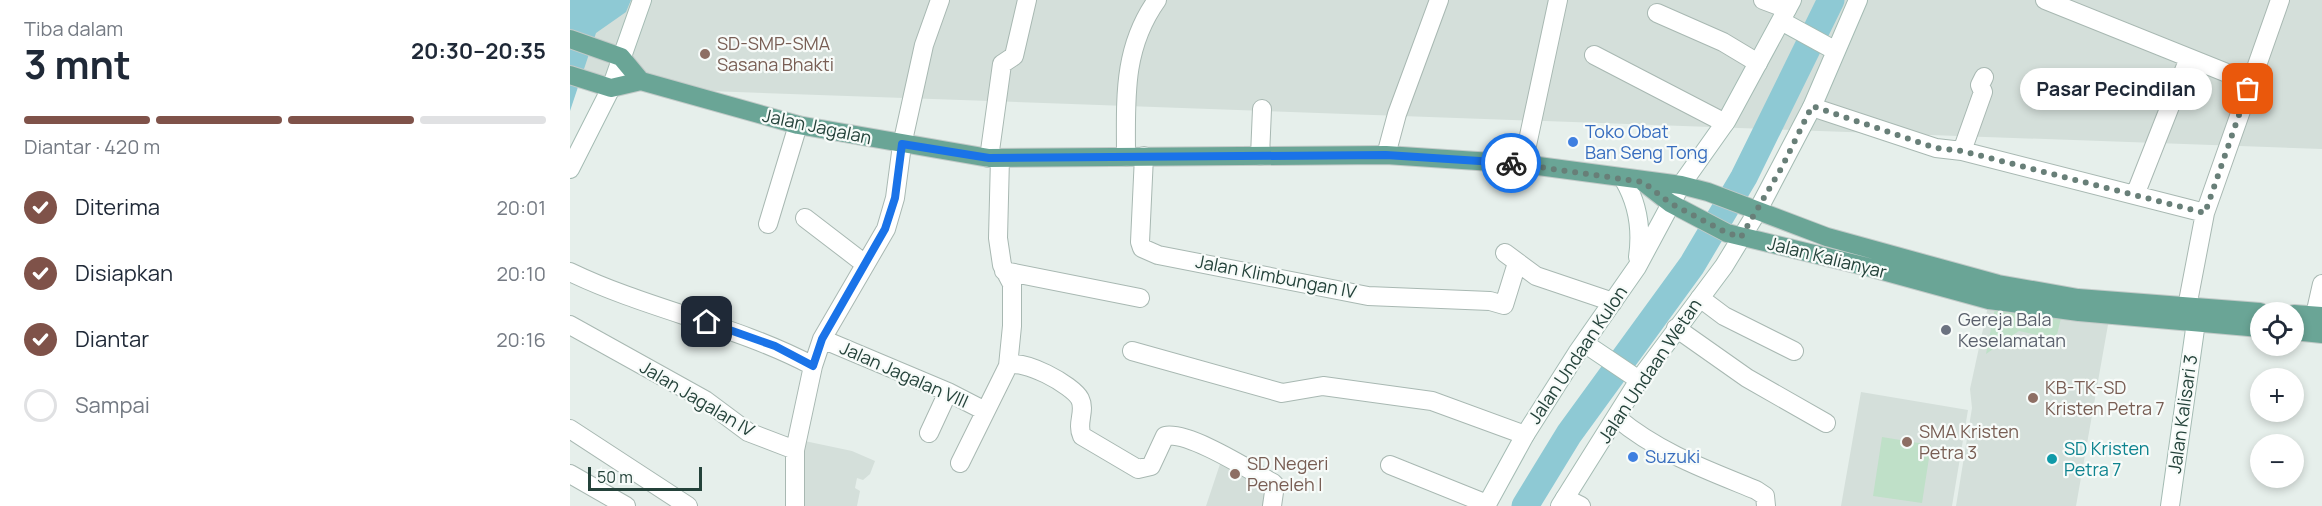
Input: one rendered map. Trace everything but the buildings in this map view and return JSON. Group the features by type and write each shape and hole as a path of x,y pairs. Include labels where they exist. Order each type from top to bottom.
{"main road":[{"path":"570,39 621,57 641,81"},
{"path":"570,75 610,88"},
{"name":"Jalan Jagalan","path":"610,88 641,81 798,125 994,158 1386,155 1523,164 1643,182"},
{"name":"Jalan Kalianyar","path":"1643,182 1681,185 1708,192 1827,237 1995,283 2078,298 2191,314 2250,326"},
{"name":"Jalan Kalianyar","path":"1643,182 1670,203 1734,235 1872,268 1989,300 2079,312 2191,314 2250,312"},
{"path":"1989,300 1995,283"},
{"path":"2304,332 2322,334"}],"street":[{"path":"570,168 610,88 642,0"},
{"path":"795,506 795,450 813,366 822,339 889,218 895,198 902,144 924,45 940,0"},
{"path":"960,463 1008,366 1012,326 1012,284 1004,271 998,238 994,158 1002,64 1016,52 1027,0"},
{"name":"Jalan Klimbungan IV","path":"1157,0 1145,17 1132,50 1126,91 1135,157 1142,249 1368,296 1490,301 1504,305 1511,258 1536,276 1614,302"},
{"path":"1386,155 1401,103 1439,0"},
{"path":"1523,164 1558,0"},
{"path":"1763,0 1789,15 1829,47"},
{"name":"Jalan Undaan Wetan","path":"1569,503 1617,418 1633,375 1676,328 1724,266 1734,235 1812,106 1829,47 1858,0"},
{"path":"2045,0 2232,75 2248,89"},
{"name":"Jalan Kalisari 3","path":"2170,506 2191,314 2205,213 2280,0"},
{"path":"1657,13 1723,42 1758,63"},
{"name":"Jalan Undaan Kulon","path":"1486,505 1525,435 1589,346 1637,267 1670,203 1725,123 1758,63 1789,15"},
{"path":"1594,55 1725,123"},
{"path":"2135,195 2189,58"},
{"path":"1962,151 1983,92 1980,85 1984,77"},
{"path":"1812,106 1936,148 1962,151 2205,213"},
{"path":"1260,156 1262,109"},
{"path":"768,224 798,125"},
{"path":"1624,180 1632,196 1640,225 1637,267"},
{"path":"805,218 865,264"},
{"path":"1004,271 1140,298"},
{"path":"570,272 602,286 775,346 813,366"},
{"path":"2318,316 2322,284"},
{"path":"1700,298 1724,316 1794,351"},
{"name":"Jalan Jagalan IV","path":"570,325 705,399 748,432 795,450"},
{"path":"1676,328 1747,378 1826,423"},
{"name":"Jalan Jagalan VIII","path":"822,339 948,392 985,411"},
{"path":"1589,346 1633,375"},
{"path":"1132,351 1282,393 1323,386 1432,400 1525,435"},
{"path":"1008,366 1020,363 1061,381 1074,392 1082,408 1079,427 1082,435 1138,469 1151,466 1165,436 1174,435 1223,455 1273,483 1272,506"},
{"path":"929,434 948,392"},
{"path":"1617,418 1640,437 1666,453 1756,490 1765,496 1766,506"},
{"path":"570,429 688,506"},
{"path":"1390,465 1486,505"},
{"path":"570,474 626,506"}],"shaded area":[{"path":"570,0 2322,0 2322,149 570,86"},
{"name":"KB-TK-SD Kristen Petra 7","path":"1990,297 2109,319 2076,506 1956,506 1972,408 1970,389"},
{"name":"SMA Kristen Petra 3","path":"1861,392 1968,410 1952,506 1841,506"},
{"path":"800,440 852,451 875,461 870,474 863,480 857,478 855,488 860,491 857,506 800,506"},
{"name":"SD Negeri Peneleh I","path":"1221,461 1273,487 1268,506 1206,506"}],"green space":[{"path":"1996,303 2062,314 2056,339 2019,331 1986,354"},
{"path":"1882,437 1931,445 1922,503 1873,496"}],"water":[{"path":"570,0 631,0 626,12 596,33 570,111"}],"waterway":[{"path":"1525,506 1569,434 1692,265 1744,177 1831,0"}],"way so far":[{"path":"1511,163 1643,182 1670,203 1727,233 1741,237 1782,167 1812,106 1936,148 1962,151 2205,213 2248,89"}],"place":[{"name":"SD-SMP-SMA Sasana Bhakti","path":"705,54"},
{"name":"Pasar Pecindilan","path":"2248,89"},
{"name":"Toko Obat Ban Seng Tong","path":"1573,142"},
{"name":"Gereja Bala Keselamatan","path":"1946,330"},
{"name":"KB-TK-SD Kristen Petra 7","path":"2033,398"},
{"name":"SMA Kristen Petra 3","path":"1907,442"},
{"name":"Suzuki","path":"1633,457"},
{"name":"SD Kristen Petra 7","path":"2052,459"},
{"name":"SD Negeri Peneleh I","path":"1235,474"}],"route":[{"path":"707,322 775,346 813,366 822,339 885,229 895,198 902,144 989,158 1386,155 1511,163"}]}
